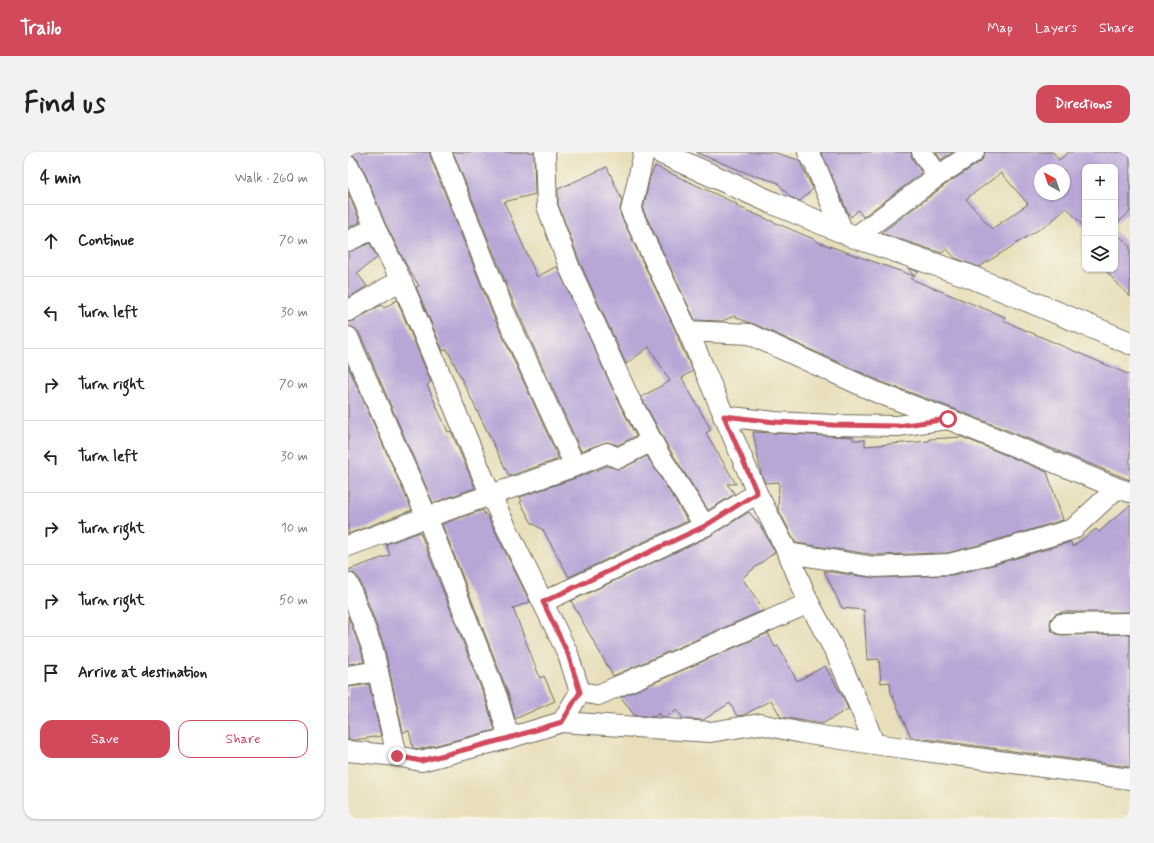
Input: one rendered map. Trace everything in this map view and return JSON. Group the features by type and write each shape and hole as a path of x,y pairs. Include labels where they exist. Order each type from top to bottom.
{"street":[{"path":"441,152 504,311 575,466"},
{"path":"545,152 547,206 570,269 629,398 652,441 705,526"},
{"path":"644,152 631,212 688,331 757,493 788,553 809,602 836,655 864,717 874,744"},
{"path":"660,152 773,204 849,235 969,276 1130,343"},
{"path":"808,152 849,235"},
{"path":"922,152 938,176"},
{"path":"849,235 974,152"},
{"path":"348,166 356,181 375,228 401,280 491,496 568,654 580,692 562,722"},
{"path":"348,241 375,228"},
{"path":"348,311 401,280"},
{"path":"688,331 749,334 878,393 948,419 1124,490"},
{"path":"348,337 427,517 497,697 509,738"},
{"path":"724,416 775,422 898,426 948,419"},
{"path":"348,546 575,466 607,453 618,458 652,441"},
{"path":"788,553 875,567 949,564 990,554 1073,529 1124,490"},
{"path":"543,602 705,526 757,493"},
{"path":"348,583 373,650 397,756"},
{"path":"580,692 598,695 809,602"},
{"path":"1061,624 1130,623"},
{"path":"348,676 378,671"},
{"path":"348,751 397,756 421,761 509,738 562,722 710,732 760,724 802,733 874,744 1130,779"}],"building":[{"path":"348,152 430,152 430,156 493,315 559,459 509,476 447,349 443,351 416,287 419,286 385,223 366,176 358,160 354,156 348,155"},
{"path":"453,152 534,152 535,194 504,202 537,277 557,266 619,403 636,436 618,445 607,442 581,451 515,306"},
{"path":"697,152 773,152 799,160 813,189 800,201 790,197 777,182 752,175"},
{"path":"821,152 911,152 912,158 922,173 863,217 858,210 851,217"},
{"path":"936,152 953,152 941,160"},
{"path":"985,152 1053,152 1059,160 1069,152 1130,152 1130,212 1118,222 1118,164 1082,164 1082,225 1067,208 1049,223 979,267 955,258 947,249 942,253 881,233 945,185 980,162 984,157","holes":["1001,173 1028,204 992,229 966,199"]},
{"path":"655,166 737,204 736,206 816,240 815,241 914,276 908,268 919,272 911,279 1005,317 1004,321 1130,375 1130,480 952,408 882,382 734,316 722,321 695,320 643,210 650,177"},
{"path":"607,167 622,200 620,209 621,216 693,371 682,378 711,430 706,433 736,484 727,484 735,494 708,510 670,450 641,397 670,381 649,347 626,364 581,265 558,204 558,189"},
{"path":"348,192 360,222 348,228"},
{"path":"1118,234 1130,247 1130,297 1107,272 1118,272"},
{"path":"370,243 377,258 357,273 367,286 348,298 348,252"},
{"path":"397,300 431,382 427,385 448,432 451,431 475,488 433,503 359,332 348,326 348,322 354,321 381,305 384,308"},
{"path":"348,366 412,510 348,534"},
{"path":"753,432 853,437 853,440 865,440 865,446 962,437 1047,472 1063,520 987,543 947,553 876,555 796,543 778,509 779,482 765,483 761,473"},
{"path":"647,456 688,521 569,577 543,530 532,523 520,502 522,501 520,497 607,466 618,469 623,468"},
{"path":"1130,505 1130,612 1061,612 1055,614 1051,619 1050,624 1051,630 1056,634 1061,635 1130,634 1130,767 911,737 891,693 890,682 881,683 879,659 867,660 864,610 842,608 824,571 875,578 952,575 993,565 1071,542 1072,547 1096,529 1099,532"},
{"path":"483,510 485,515 487,515 530,602 513,608 540,678 544,676 555,701 515,719 508,693 442,524"},
{"path":"749,512 760,525 775,552 742,578 764,610 613,676 571,601 710,536"},
{"path":"420,532 486,701 495,730 421,749 413,748 409,731 403,732 384,646 359,579 355,574 348,572 348,570 390,555 386,544"},
{"path":"348,616 362,653 364,662 348,664"},
{"path":"768,633 775,647 778,646 797,681 825,666 843,697 848,709 822,724 781,717 771,700 744,715 737,716 730,703 703,720 683,719 677,709 666,717 662,717 659,713 654,717 634,715 621,697"},
{"path":"369,684 381,736 348,740 348,687"}],"route":[{"path":"397,756 421,761 509,738 562,722 580,692 568,654 543,602 705,526 757,493 724,416 775,422 898,426 948,419"}]}
